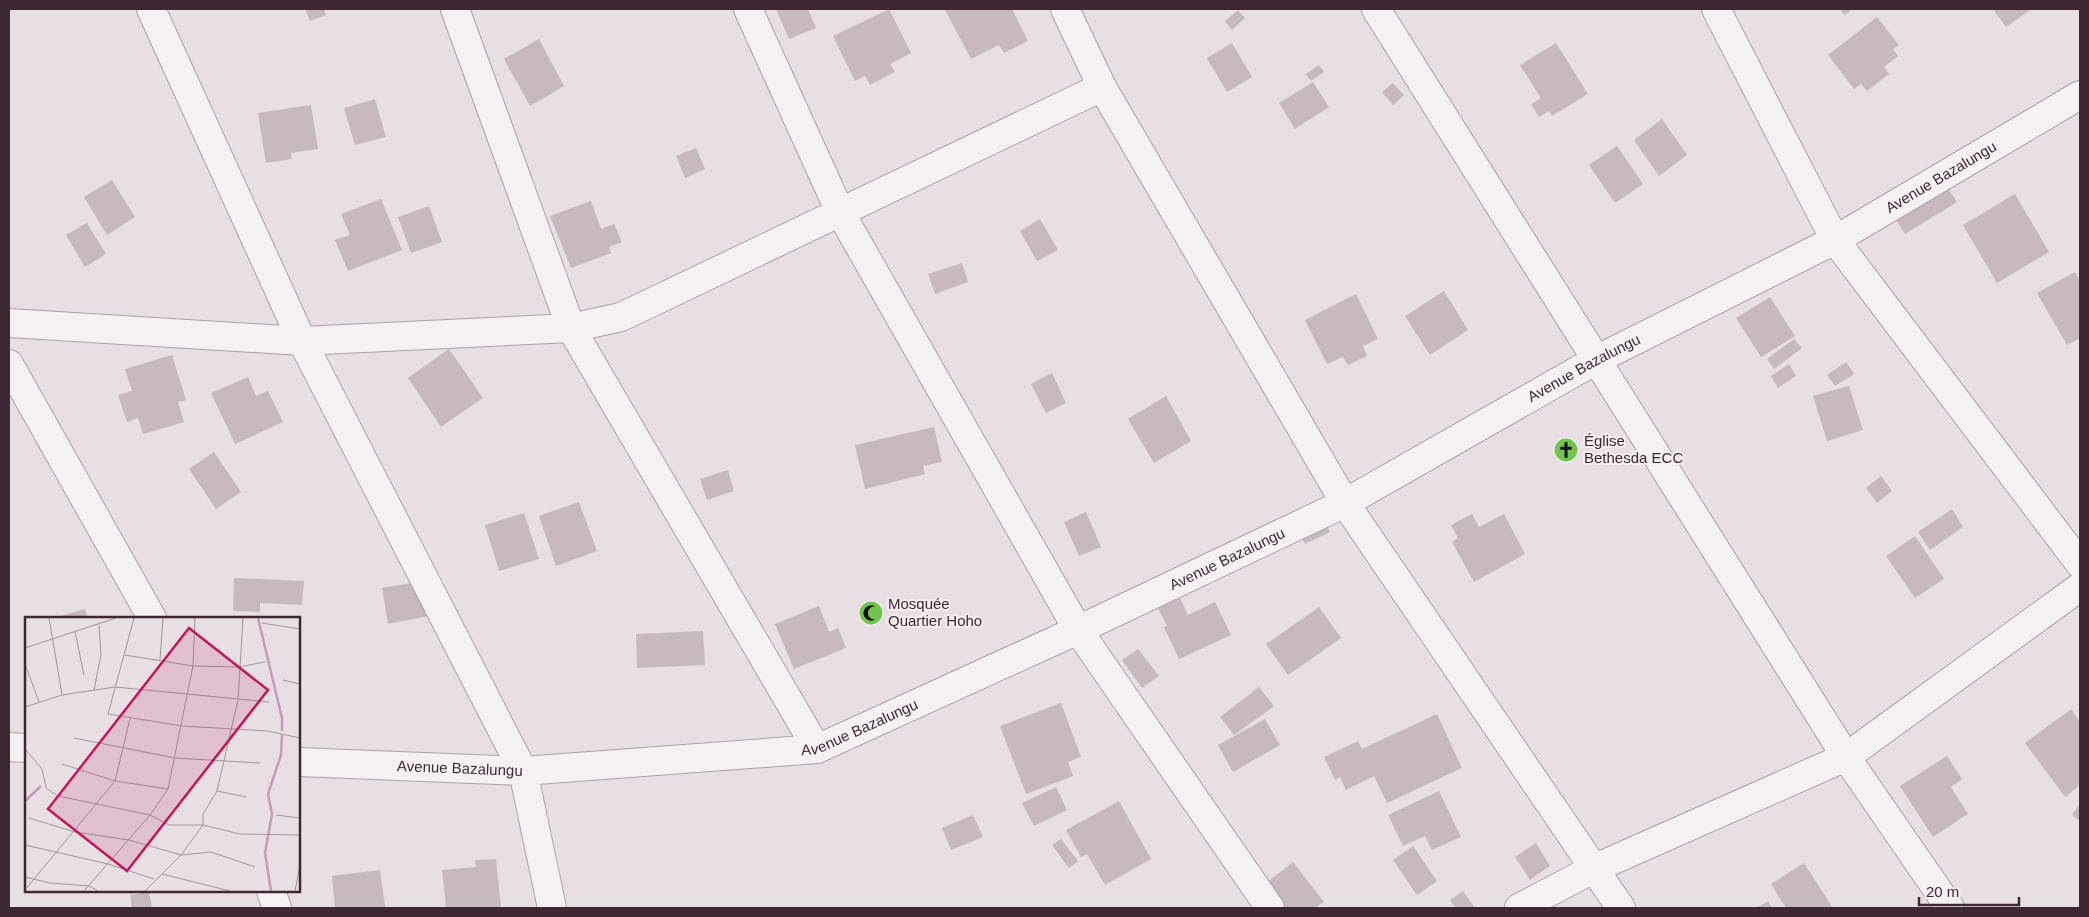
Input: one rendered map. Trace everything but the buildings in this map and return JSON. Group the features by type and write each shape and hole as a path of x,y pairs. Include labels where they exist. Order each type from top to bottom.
{"street":[{"path":"151,9 302,341 523,771 552,908"},
{"path":"455,9 571,328 817,749"},
{"path":"748,9 840,212 1078,630 1270,908"},
{"path":"1065,9 1102,87 1345,503 1620,908"},
{"path":"1376,9 1846,757 1950,908"},
{"path":"1716,9 1835,240 2080,564"},
{"path":"9,323 302,341 571,328 621,317 1102,87"},
{"name":"Avenue Bazalungu","path":"300,762 523,771 817,749 1078,630 1345,503 1596,360 1835,240 2080,95"},
{"path":"9,364 151,617"},
{"path":"1519,908 1593,869 1846,757 2080,587"},
{"path":"9,747 25,748"},
{"path":"271,892 277,908"}],"place":[{"name":"Église Bethesda ECC","path":"1566,450"},
{"name":"Mosquée Quartier Hoho","path":"871,613"}]}
